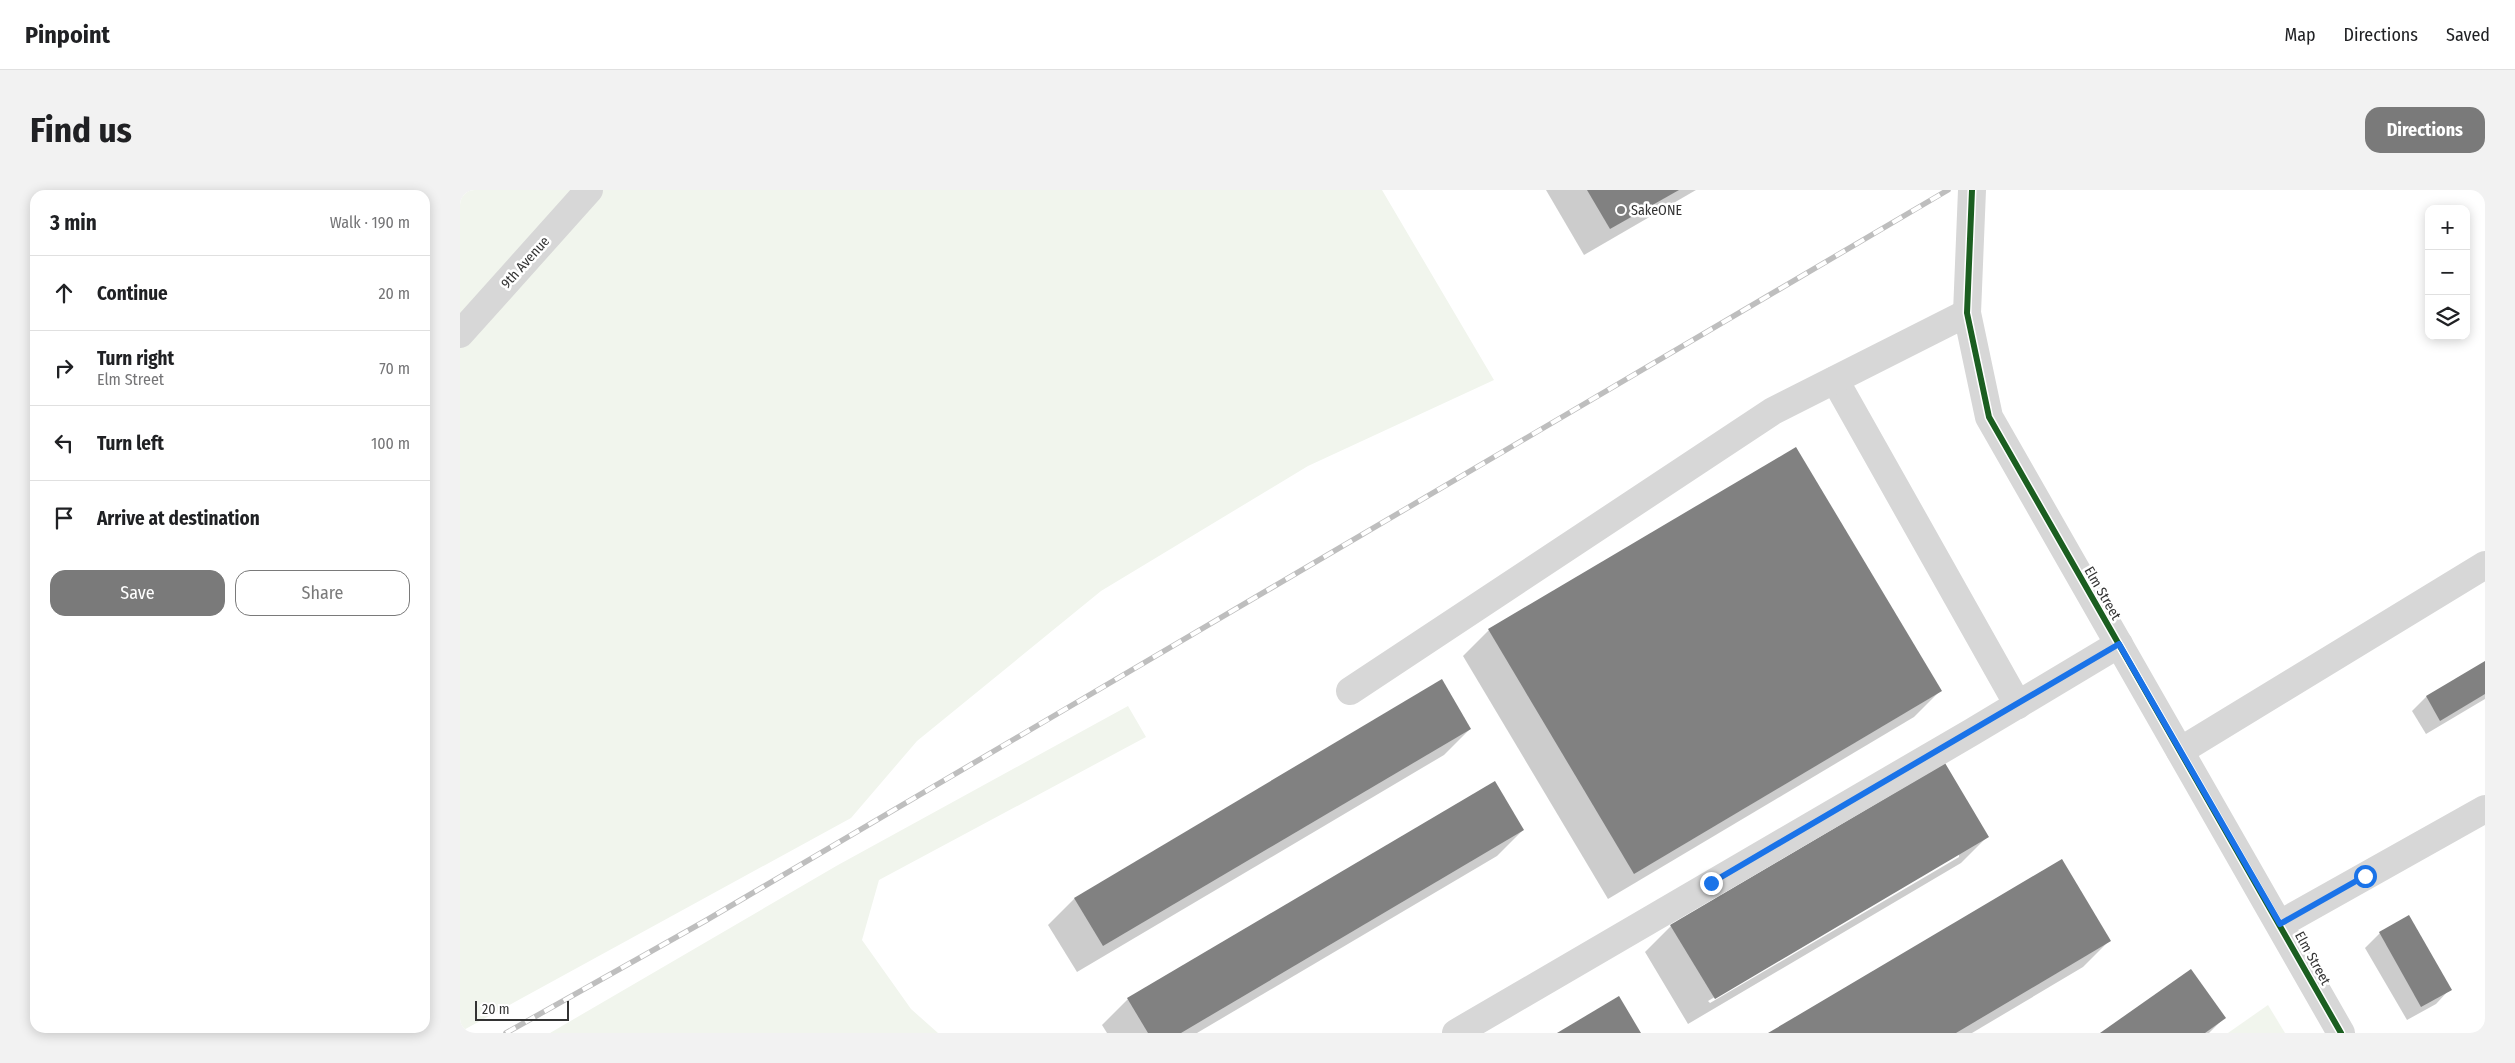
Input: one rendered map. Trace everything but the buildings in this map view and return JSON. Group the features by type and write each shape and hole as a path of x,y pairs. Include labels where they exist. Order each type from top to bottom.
{"street":[{"name":"9th Avenue","path":"460,334 589,190"},
{"name":"Elm Street","path":"1972,190 1967,313 1989,417 2341,1033"},
{"path":"1350,691 1773,411 1967,313"},
{"path":"1835,380 2018,705"},
{"path":"2180,751 2485,565"},
{"path":"1456,1033 2018,705 2119,644"},
{"path":"2280,924 2485,809"}],"shaded area":[{"path":"460,190 1382,190 1494,380 1308,466 1101,591 917,741 851,818 460,1032"},
{"path":"1128,706 1146,737 879,880 862,940 911,1009 938,1033 550,1033 838,865"},
{"path":"2268,1005 2285,1033 2228,1033"}],"railway":[{"path":"506,1033 705,921 1948,190"}],"cycle path":[{"path":"1972,190 1967,313 1989,417 2341,1033"}],"place":[{"name":"SakeONE","path":"1621,210"}],"route":[{"path":"1711,883 1972,732 2119,644 2280,924 2365,876"}]}
